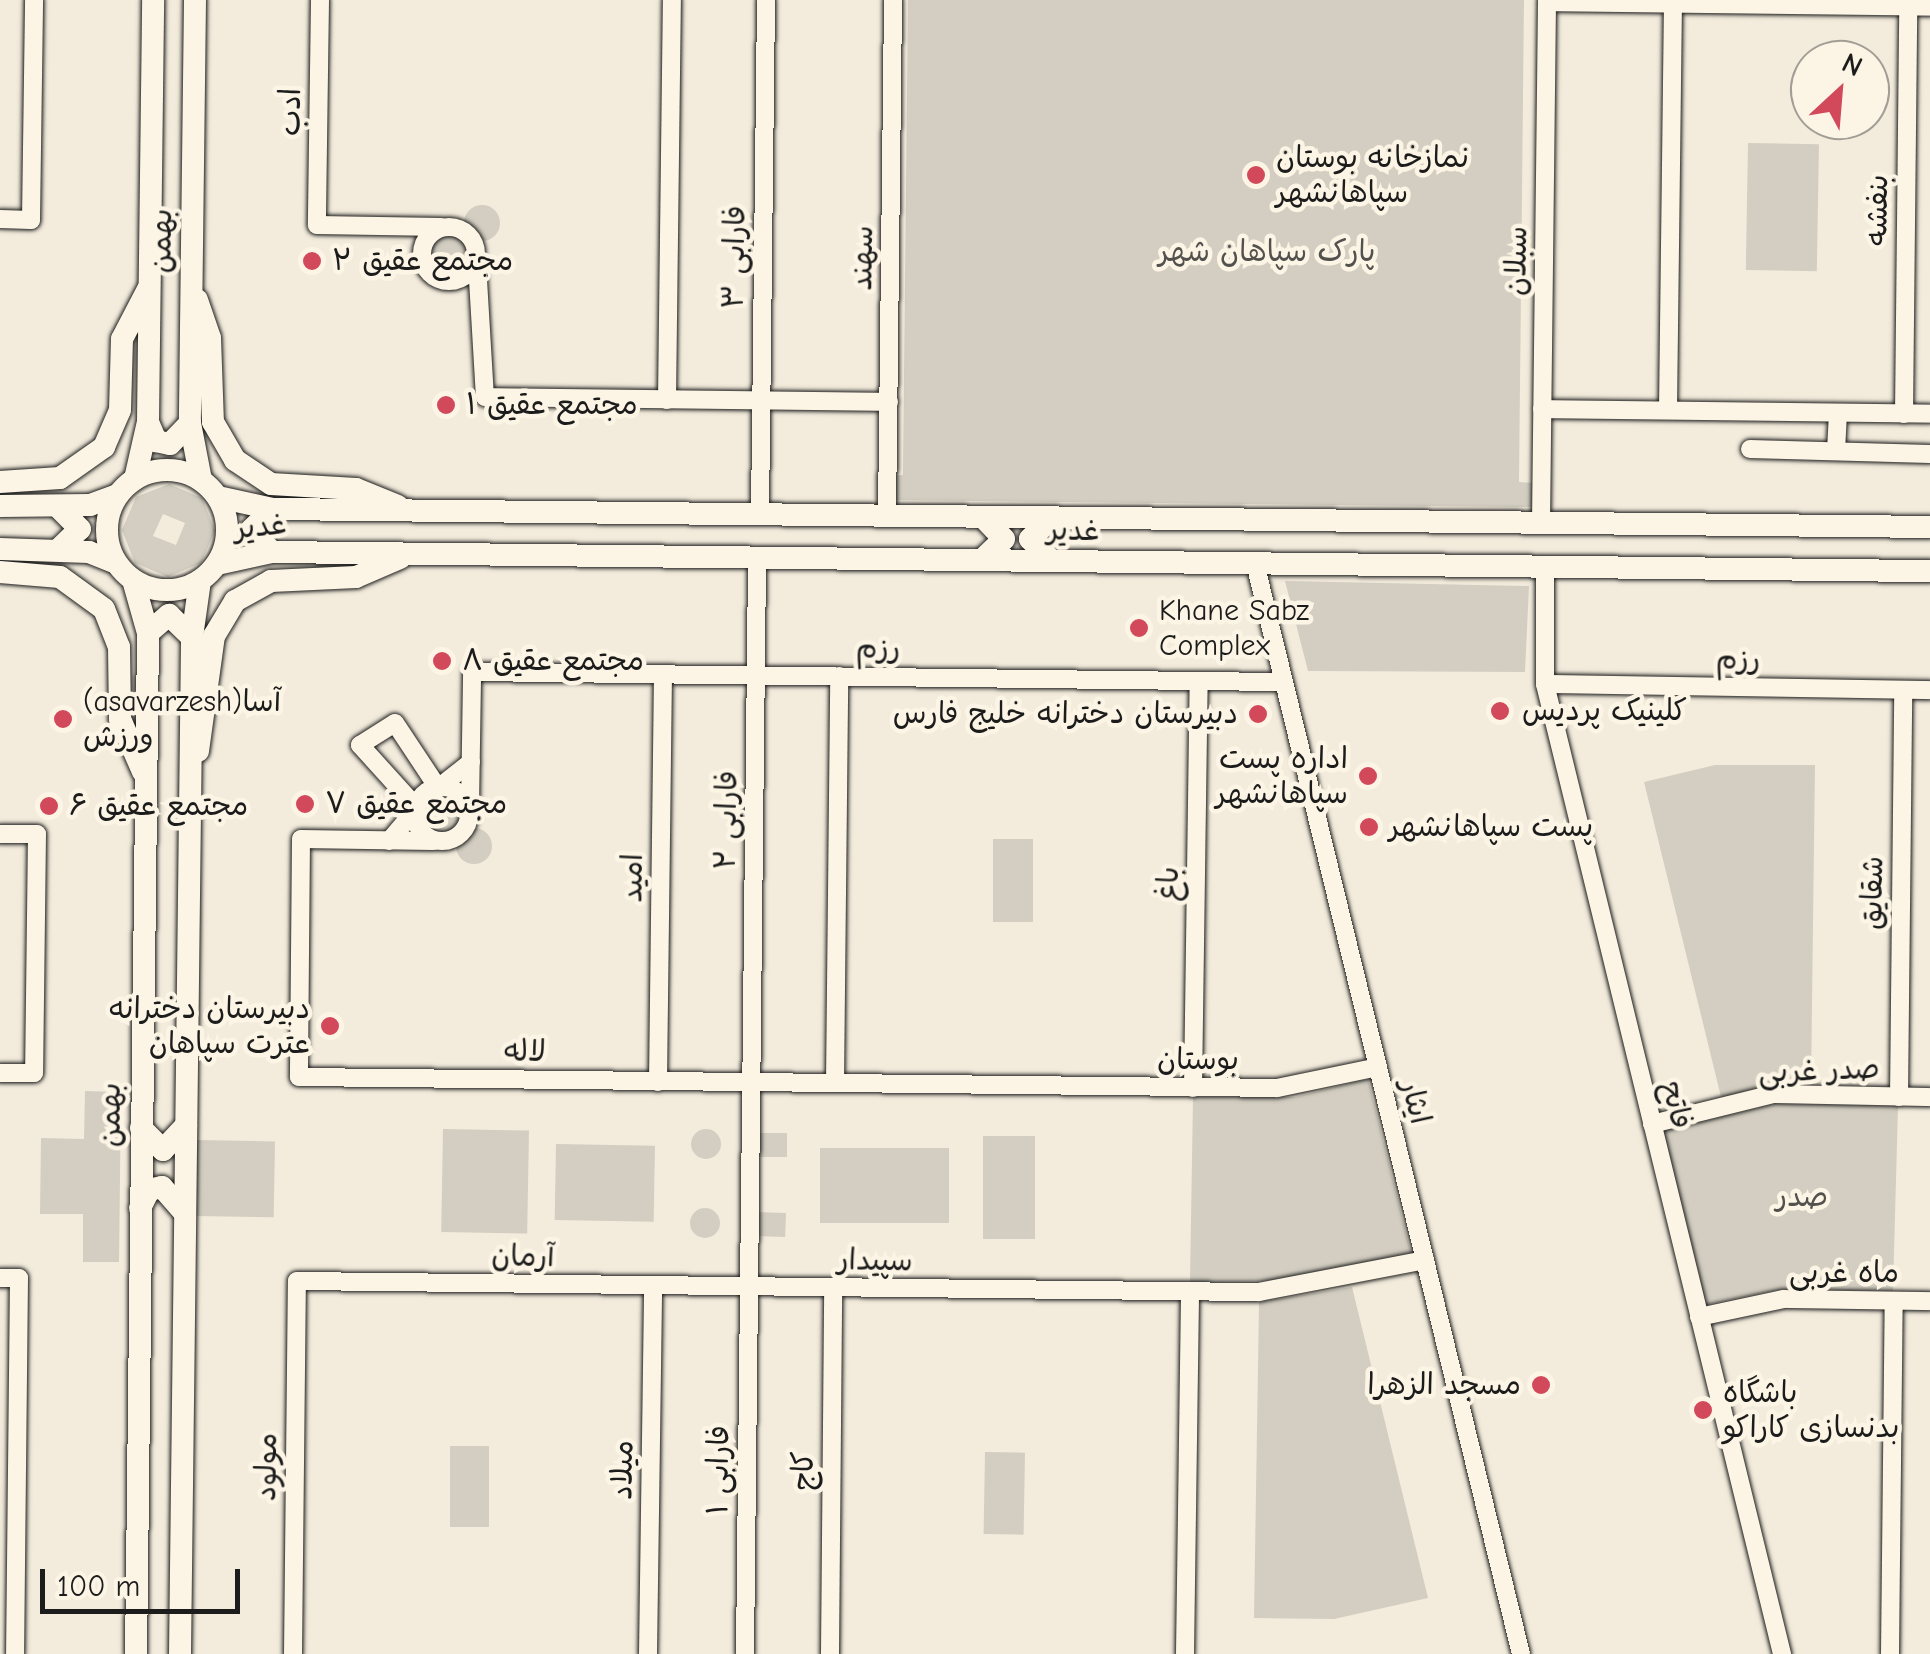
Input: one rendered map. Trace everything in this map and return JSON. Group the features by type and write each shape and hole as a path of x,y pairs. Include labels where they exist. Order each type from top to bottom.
{"main road":[{"name":"بهمن","path":"135,479 148,422 153,0"},
{"name":"بهمن","path":"195,0 190,423 210,488"},
{"path":"0,482 60,478 104,447 120,410 122,338 150,286"},
{"path":"192,286 210,338 212,422 235,460 271,484 356,489 410,510"},
{"path":"148,422 156,441 170,444 190,423"},
{"path":"125,572 106,529 117,496 135,479 168,469 210,488 228,531 209,572 192,637 180,1654"},
{"name":"غدیر","path":"210,488 273,509 1930,528"},
{"path":"0,506 58,506 117,496"},
{"path":"58,506 80,529 58,550"},
{"path":"272,552 251,530 273,509"},
{"path":"982,517 1004,539 982,560"},
{"path":"1052,518 1030,539 1052,561"},
{"path":"0,549 58,550 166,590 209,572"},
{"name":"غدیر","path":"209,572 272,552 1930,571"},
{"path":"191,774 209,720 214,636 236,602 271,580 356,577 410,554"},
{"path":"0,572 60,578 104,610 119,648 120,718 145,777"},
{"name":"بهمن","path":"125,572 148,633 136,1654"},
{"path":"148,633 169,615 192,637"},
{"path":"141,1128 163,1150 186,1125"},
{"path":"140,1208 149,1190 162,1187 184,1212"}],"street":[{"path":"0,220 31,220 34,0"},
{"name":"ادب","path":"320,0 318,225 397,226"},
{"path":"667,400 672,0"},
{"name":"فارابی ۳","path":"760,514 766,0"},
{"name":"سهند","path":"888,516 893,0"},
{"path":"1547,1 1930,7"},
{"name":"سبلان","path":"1541,523 1547,1"},
{"path":"1668,410 1673,3"},
{"name":"بنفشه","path":"1904,414 1908,7"},
{"path":"397,226 444,280 486,298"},
{"path":"397,226 441,226 471,244 486,298 485,397 889,402"},
{"path":"424,259 424,238 441,226"},
{"path":"444,280 464,280 477,263"},
{"path":"1542,409 1930,414"},
{"path":"1836,451 1838,413"},
{"path":"1750,449 1930,454"},
{"name":"فارابی ۲","path":"749,1287 758,558"},
{"name":"ایثار","path":"1255,564 1521,1654"},
{"name":"فاتح","path":"1545,566 1544,684 1782,1654"},
{"name":"رزم","path":"470,762 472,672 1284,682"},
{"name":"امید","path":"658,1082 663,675"},
{"path":"835,1083 839,676"},
{"name":"باغ","path":"1193,1088 1199,682"},
{"name":"رزم","path":"1544,684 1930,690"},
{"name":"شقایق","path":"1898,1096 1903,690"},
{"path":"434,842 417,829 417,808 360,745 395,722 438,788"},
{"path":"389,840 417,808 470,762"},
{"path":"389,840 434,842 464,825 470,806 470,762"},
{"path":"438,788 458,789 470,806"},
{"path":"0,834 37,834 34,1074 0,1073"},
{"name":"لاله","path":"389,840 301,839 299,1077 835,1083"},
{"name":"بوستان","path":"835,1083 1293,1087 1378,1067"},
{"name":"صدر غربی","path":"1652,1124 1774,1094 1930,1096"},
{"name":"سپیدار","path":"749,1287 1299,1290 1425,1260"},
{"path":"10,1278 15,1654"},
{"name":"آرمان","path":"296,1281 749,1287"},
{"name":"مولود","path":"293,1654 296,1281"},
{"name":"میلاد","path":"648,1654 653,1286"},
{"name":"فارابی ۱","path":"745,1654 749,1287"},
{"name":"کاج","path":"830,1654 833,1288"},
{"path":"1185,1654 1190,1292"},
{"name":"ماه غربی","path":"1700,1317 1784,1298 1930,1301"},
{"path":"1890,1654 1894,1301"}],"green space":[{"name":"پارک سپاهان شهر","path":"908,0 1524,0 1519,482 1533,483 1532,507 889,500 889,476 903,475"},
{"path":"1748,143 1819,144 1817,271 1746,270"},
{"path":"482,205 494,211 500,223 494,235 482,241 470,235 464,223 470,211"},
{"path":"449,235 462,241 468,254 462,267 449,273 436,267 430,254 436,241"},
{"path":"169,484 202,498 215,531 201,563 168,577 135,563 122,530 136,497","holes":["163,514 185,523 176,545 153,536"]},
{"path":"1285,581 1529,586 1525,672 1308,671"},
{"path":"1715,765 1815,765 1811,1085 1721,1097 1644,782"},
{"path":"442,795 455,801 461,814 455,827 442,833 429,827 423,814 429,801"},
{"path":"474,828 486,834 492,846 486,858 474,864 462,858 456,846 462,834"},
{"path":"993,839 1033,839 1033,922 993,922"},
{"path":"1368,1079 1411,1253 1297,1280 1190,1282 1193,1097 1295,1097"},
{"path":"85,1091 121,1092 119,1262 83,1262 83,1214 40,1214 41,1138 84,1139"},
{"name":"صدر","path":"1775,1104 1898,1106 1893,1291 1783,1289 1704,1305 1662,1131"},
{"path":"443,1129 529,1131 527,1233 441,1232"},
{"path":"706,1129 717,1133 721,1144 717,1155 706,1159 695,1155 691,1144 695,1133"},
{"path":"757,1133 787,1133 787,1157 757,1157"},
{"path":"983,1136 1035,1136 1035,1239 983,1239"},
{"path":"196,1140 275,1141 274,1217 195,1216"},
{"path":"556,1144 655,1146 654,1222 555,1220"},
{"path":"820,1148 949,1148 949,1223 820,1223"},
{"path":"705,1208 716,1212 720,1223 716,1234 705,1238 694,1234 690,1223 694,1212"},
{"path":"756,1212 786,1213 785,1237 755,1236"},
{"path":"1352,1287 1428,1598 1334,1619 1254,1618 1259,1302"},
{"path":"450,1446 489,1446 489,1527 450,1527"},
{"path":"985,1452 1025,1453 1024,1535 984,1534"}],"place":[{"name":"نمازخانه بوستان سپاهانشهر","path":"1256,175"},
{"name":"مجتمع عقیق ۲","path":"312,261"},
{"name":"مجتمع عقیق ۱","path":"446,405"},
{"name":"Khane Sabz Complex","path":"1139,628"},
{"name":"مجتمع عقیق ۸","path":"442,661"},
{"name":"کلینیک پردیس","path":"1500,711"},
{"name":"دبیرستان دخترانه خلیج فارس","path":"1258,714"},
{"name":"(asavarzesh)آسا ورزش","path":"63,719"},
{"name":"اداره پست سپاهانشهر","path":"1368,776"},
{"name":"مجتمع عقیق ۷","path":"305,804"},
{"name":"مجتمع عقیق ۶","path":"49,806"},
{"name":"پست سپاهانشهر","path":"1369,827"},
{"name":"دبیرستان دخترانه عترت سپاهان","path":"330,1026"},
{"name":"مسجد الزهرا","path":"1541,1385"},
{"name":"باشگاه بدنسازی کاراکو","path":"1703,1410"}]}
